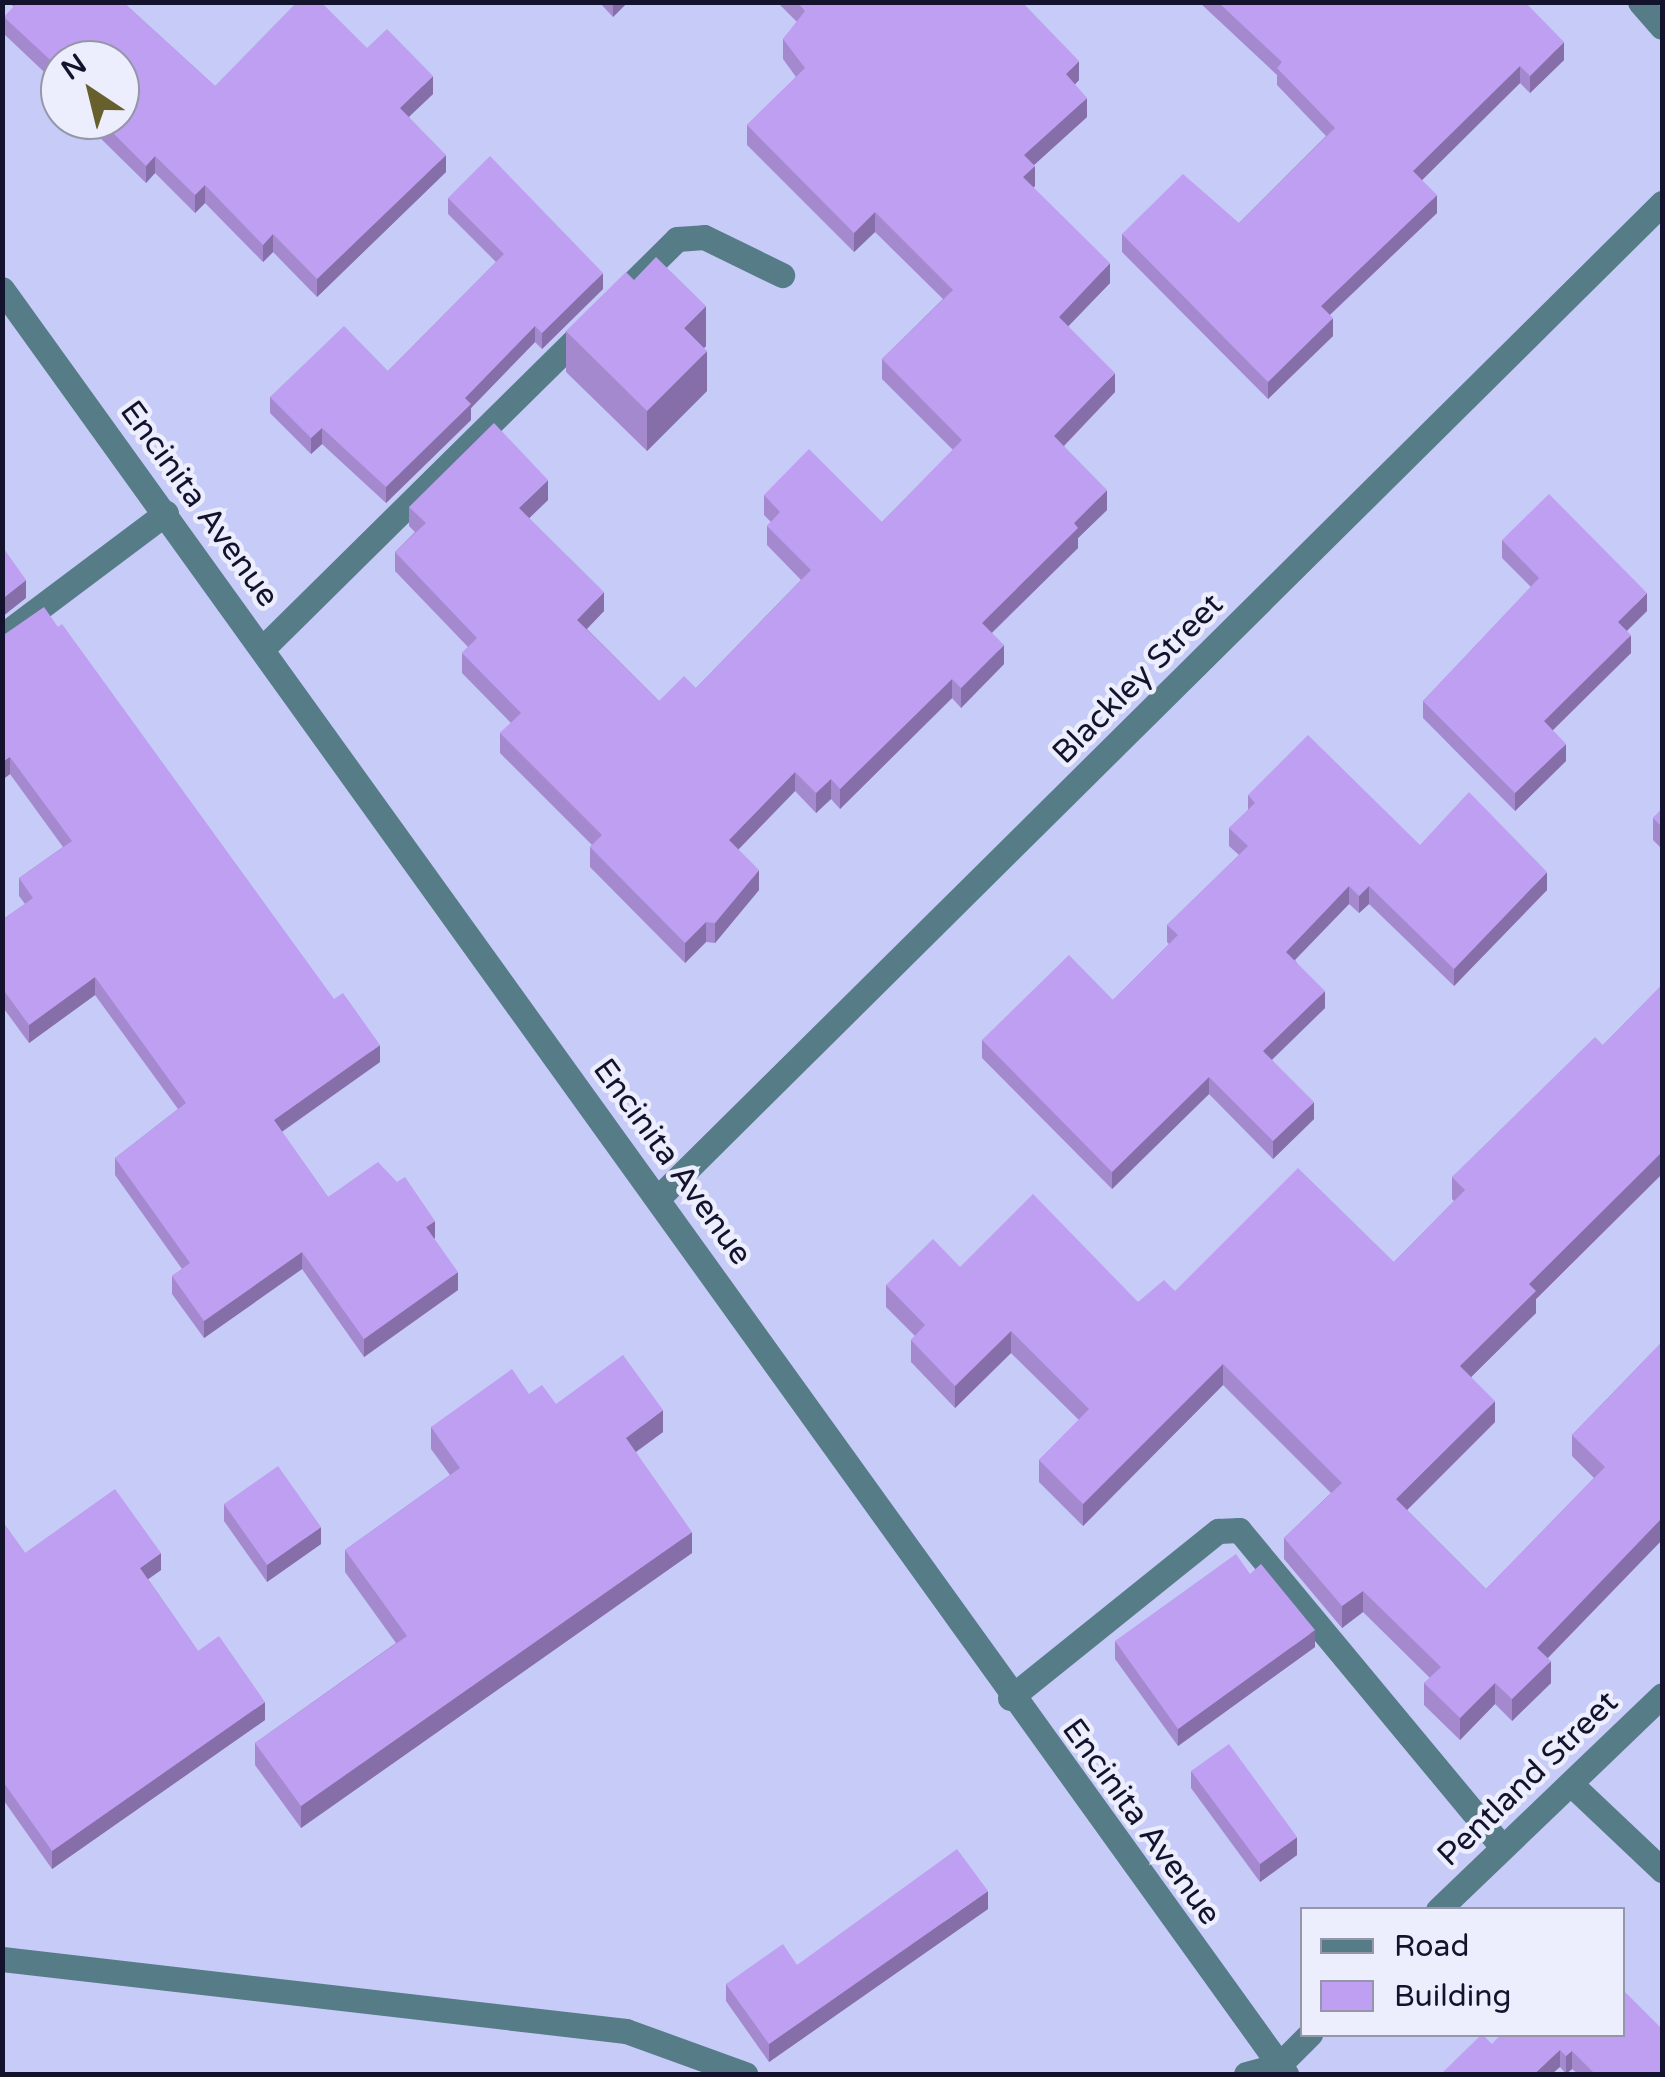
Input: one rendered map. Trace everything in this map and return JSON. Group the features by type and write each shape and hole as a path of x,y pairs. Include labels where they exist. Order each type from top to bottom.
{"street":[{"path":"1640,2 1662,27"},
{"name":"Blackley Street","path":"658,1198 1662,203"},
{"path":"263,648 677,239 704,237 782,275"},
{"name":"Encinita Avenue","path":"2,289 658,1198 1010,1698 1282,2070"},
{"path":"2,636 166,512"},
{"path":"1010,1698 1218,1531 1240,1530 1502,1847"},
{"name":"Pentland Street","path":"1441,1907 1662,1695"},
{"path":"1572,1784 1662,1870"},
{"path":"2,1958 626,2031 746,2074"},
{"path":"1246,2074 1282,2070 1308,2037"}],"building":[{"path":"18,2 123,2 215,86 297,2 321,2 367,48 387,29 433,76 400,108 446,155 317,279 273,234 263,245 205,185 195,195 155,156 146,166 120,140 140,140 140,40 40,40 40,50 4,17"},
{"path":"797,2 1022,2 1079,61 1066,74 1087,98 1024,155 1035,166 1023,177 1110,263 1059,317 1115,373 1054,436 1107,490 1074,523 1078,528 982,623 1004,645 961,688 952,679 840,789 831,779 816,793 795,772 729,840 759,870 715,923 706,922 685,943 590,847 602,835 500,733 521,713 462,653 477,638 395,552 426,523 409,507 494,423 548,480 519,508 604,592 577,620 659,701 684,676 696,688 811,570 767,526 780,512 764,495 809,449 882,522 962,440 882,359 953,290 875,212 854,233 747,125 805,68 783,39 805,11"},
{"path":"1218,2 1525,2 1564,42 1530,76 1520,66 1413,171 1437,195 1321,306 1333,318 1268,382 1122,234 1183,174 1239,223 1335,128 1277,68 1282,62"},
{"path":"490,156 603,273 542,333 535,326 465,398 471,404 386,487 322,428 311,438 270,397 344,326 388,371 504,254 448,198"},
{"path":"656,257 706,306 684,328 707,351 647,411 566,331 626,272 634,280"},
{"path":"1549,494 1647,593 1618,622 1631,635 1544,721 1566,744 1515,793 1423,701 1539,578 1502,540"},
{"path":"2,546 26,580 2,599"},
{"path":"44,607 58,627 62,624 334,999 343,993 380,1045 274,1120 328,1197 378,1162 397,1182 405,1177 435,1221 426,1227 458,1272 364,1339 302,1252 204,1321 172,1276 190,1263 115,1158 186,1103 95,977 29,1025 2,988 2,920 33,898 19,878 72,841 10,757 2,762 2,634"},
{"path":"1308,735 1420,845 1469,792 1547,872 1454,969 1369,886 1359,896 1349,886 1286,952 1325,991 1263,1051 1314,1102 1273,1141 1209,1077 1112,1172 982,1040 1069,955 1113,1000 1178,935 1167,925 1248,846 1229,828 1255,803 1248,795"},
{"path":"1662,809 1662,827 1653,818"},
{"path":"1662,985 1662,1152 1529,1284 1536,1291 1460,1366 1495,1401 1396,1499 1486,1589 1605,1467 1572,1435 1662,1342 1662,1523 1660,1520 1537,1648 1551,1661 1512,1699 1495,1683 1460,1718 1424,1683 1441,1667 1363,1591 1342,1606 1284,1538 1342,1483 1223,1364 1083,1504 1039,1460 1089,1409 1011,1331 955,1386 911,1340 925,1325 886,1285 933,1239 960,1267 1033,1194 1138,1302 1164,1280 1175,1291 1298,1168 1394,1262 1465,1190 1452,1177 1595,1037 1603,1045"},
{"path":"623,1355 663,1410 626,1438 692,1532 301,1806 255,1743 407,1636 345,1550 460,1468 431,1427 512,1369 529,1394 542,1385 556,1404"},
{"path":"278,1466 321,1527 267,1565 224,1504"},
{"path":"115,1489 161,1553 140,1568 198,1651 219,1636 265,1702 52,1851 2,1780 2,1521 25,1553"},
{"path":"1236,1554 1250,1574 1261,1564 1315,1630 1178,1729 1115,1641"},
{"path":"1229,1744 1297,1837 1260,1864 1191,1771"},
{"path":"957,1849 988,1891 769,2044 726,1984 783,1944 797,1965"},
{"path":"1625,1992 1662,2029 1662,2074 1595,2074 1572,2051 1566,2056 1560,2050 1534,2074 1441,2074 1479,2037 1492,2044 1498,2037 1625,2037"}]}
